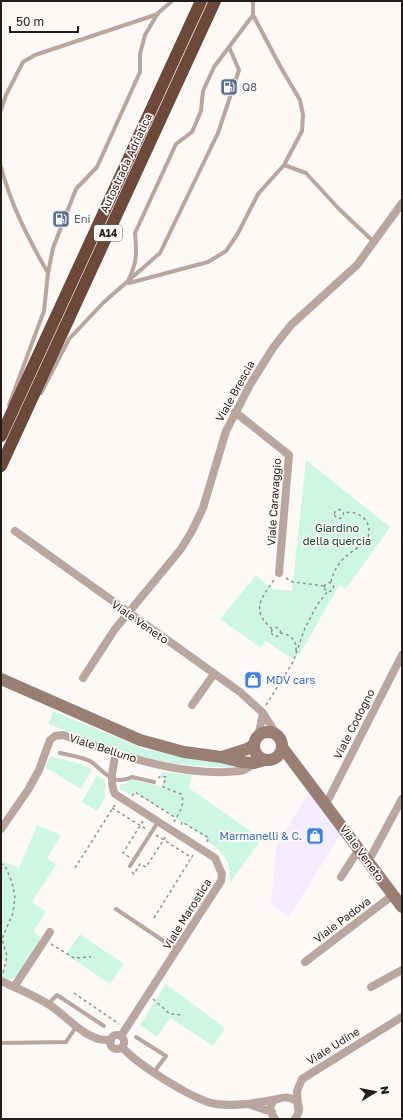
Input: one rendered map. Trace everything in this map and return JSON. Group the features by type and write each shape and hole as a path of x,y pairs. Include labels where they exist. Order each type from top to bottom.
{"highway":[{"name":"Autostrada Adriatica","path":"1,436 201,1"},
{"name":"Autostrada Adriatica","path":"1,466 215,1"}],"main road":[{"name":"Viale Veneto","path":"1,679 140,740 184,752 221,757 238,767 263,761 284,765 307,779"},
{"path":"238,767 253,744 261,734 270,733 280,742 278,756 263,761 258,756 253,744"},
{"name":"Viale Veneto","path":"280,742 402,907"},
{"name":"Viale Veneto","path":"221,757 253,744"}],"street":[{"name":"Viale Brescia","path":"83,678 115,629 181,549 192,531 203,508 226,431 235,412 273,348 292,325 352,270 375,242 402,203"},
{"name":"Viale Caravaggio","path":"235,412 290,455 279,572"},
{"name":"Viale Veneto","path":"15,531 254,703 264,711 280,742"},
{"name":"Viale Codogno","path":"326,804 402,655"},
{"path":"192,705 214,674"},
{"path":"253,744 264,711"},
{"name":"Viale Belluno","path":"1,829 28,790 39,770 50,740 55,736 63,735 116,754 166,766 216,772 238,767"},
{"path":"116,754 112,778 112,789 119,798"},
{"name":"Viale Marostica","path":"119,798 203,846 215,858 222,874 221,881 178,950 121,1036"},
{"path":"368,862 402,799"},
{"path":"342,877 359,849"},
{"name":"Viale Padova","path":"305,962 393,895"},
{"path":"14,986 50,932"},
{"path":"371,987 402,970"},
{"path":"1,980 48,1004 67,1017 76,1027 87,1035 103,1041 111,1040 113,1036 121,1036 124,1044 122,1048"},
{"name":"Viale Udine","path":"295,1119 298,1108 297,1091 302,1079 402,1017"},
{"path":"111,1040 114,1048 122,1048 132,1058 154,1072 196,1097 211,1103 230,1105 248,1104 278,1098 290,1098 298,1108"},
{"path":"248,1104 273,1117 273,1104 278,1098"}],"lane":[{"path":"1,425 44,311 48,273 53,248 76,189 97,167 140,72 140,54 145,35 158,14 172,1"},
{"path":"127,284 208,262 226,251 237,235 258,194 284,165 302,131 303,115 300,100 253,15 253,1"},
{"path":"1,110 6,95 23,62 34,55 158,14"},
{"path":"127,284 136,264 137,249 135,233 176,144 192,132 200,111 203,91 214,67 253,15"},
{"path":"1,470 69,339 104,302 127,284 160,253 218,133 239,70 229,47"},
{"path":"1,93 6,95"},
{"path":"284,165 306,173 339,209 375,242"},
{"path":"1,167 9,195 24,231 48,273"},
{"path":"60,753 93,763 102,774 112,778 119,780 132,777 154,782"},
{"path":"130,866 158,821"},
{"path":"116,909 178,950"},
{"path":"48,1004 57,995 104,1026"},
{"path":"1,1043 66,1042 76,1027"},
{"path":"136,1037 166,1056 154,1072"}],"path":[{"path":"264,711 296,655 305,628 317,605 328,591 334,588 331,582 332,576 341,560 363,544 369,534 369,528 364,518 354,512 344,513 338,510 335,515 340,518 344,513"},
{"path":"296,655 296,643 294,640 288,634 280,633 278,636 274,637 271,634 272,629 261,617 259,607 263,596 279,572 293,582 325,586 327,583 331,582"},
{"path":"325,586 328,591"},
{"path":"272,629 278,628 280,633"},
{"path":"154,782 161,776 166,777 163,787 181,794 183,804 176,818"},
{"path":"75,868 119,798"},
{"path":"154,918 195,853 209,838 182,822 179,827"},
{"path":"1,862 5,866 12,882 15,897 13,913 2,939 7,961 1,980"},
{"path":"45,940 74,958 91,956"},
{"path":"74,994 121,1025"},
{"path":"148,995 170,1014 182,1015"}],"shaded area":[{"path":"309,792 342,832 289,917 271,903 276,847"}],"green space":[{"name":"Giardino della quercia","path":"306,460 390,527 346,589 339,585 300,654 292,659 266,641 261,648 220,619 256,575 272,589 292,591"},
{"path":"53,711 144,749 192,758 235,763 230,767 186,765 156,760 125,752 94,742 49,724"},
{"path":"51,756 81,764 92,770 81,789 45,767"},
{"path":"161,772 192,775 189,788 262,839 229,884 230,870 226,859 218,849 206,841 207,838 134,792 131,795 120,789 120,784 126,784 130,779 162,787 164,778 160,777"},
{"path":"97,775 105,780 105,798 97,811 82,802"},
{"path":"37,825 61,835 47,858 56,865 32,902 46,912 33,932 41,937 17,977 12,979 1,976 6,962 1,960 1,870 4,862 19,868"},
{"path":"80,934 124,964 110,984 66,954"},
{"path":"166,984 225,1028 213,1046 170,1018 157,1037 140,1025"}],"place":[{"name":"Q8","path":"229,87"},
{"name":"Eni","path":"61,219"},
{"name":"MDV cars","path":"253,680"},
{"name":"Marmanelli & C.","path":"315,836"}]}
